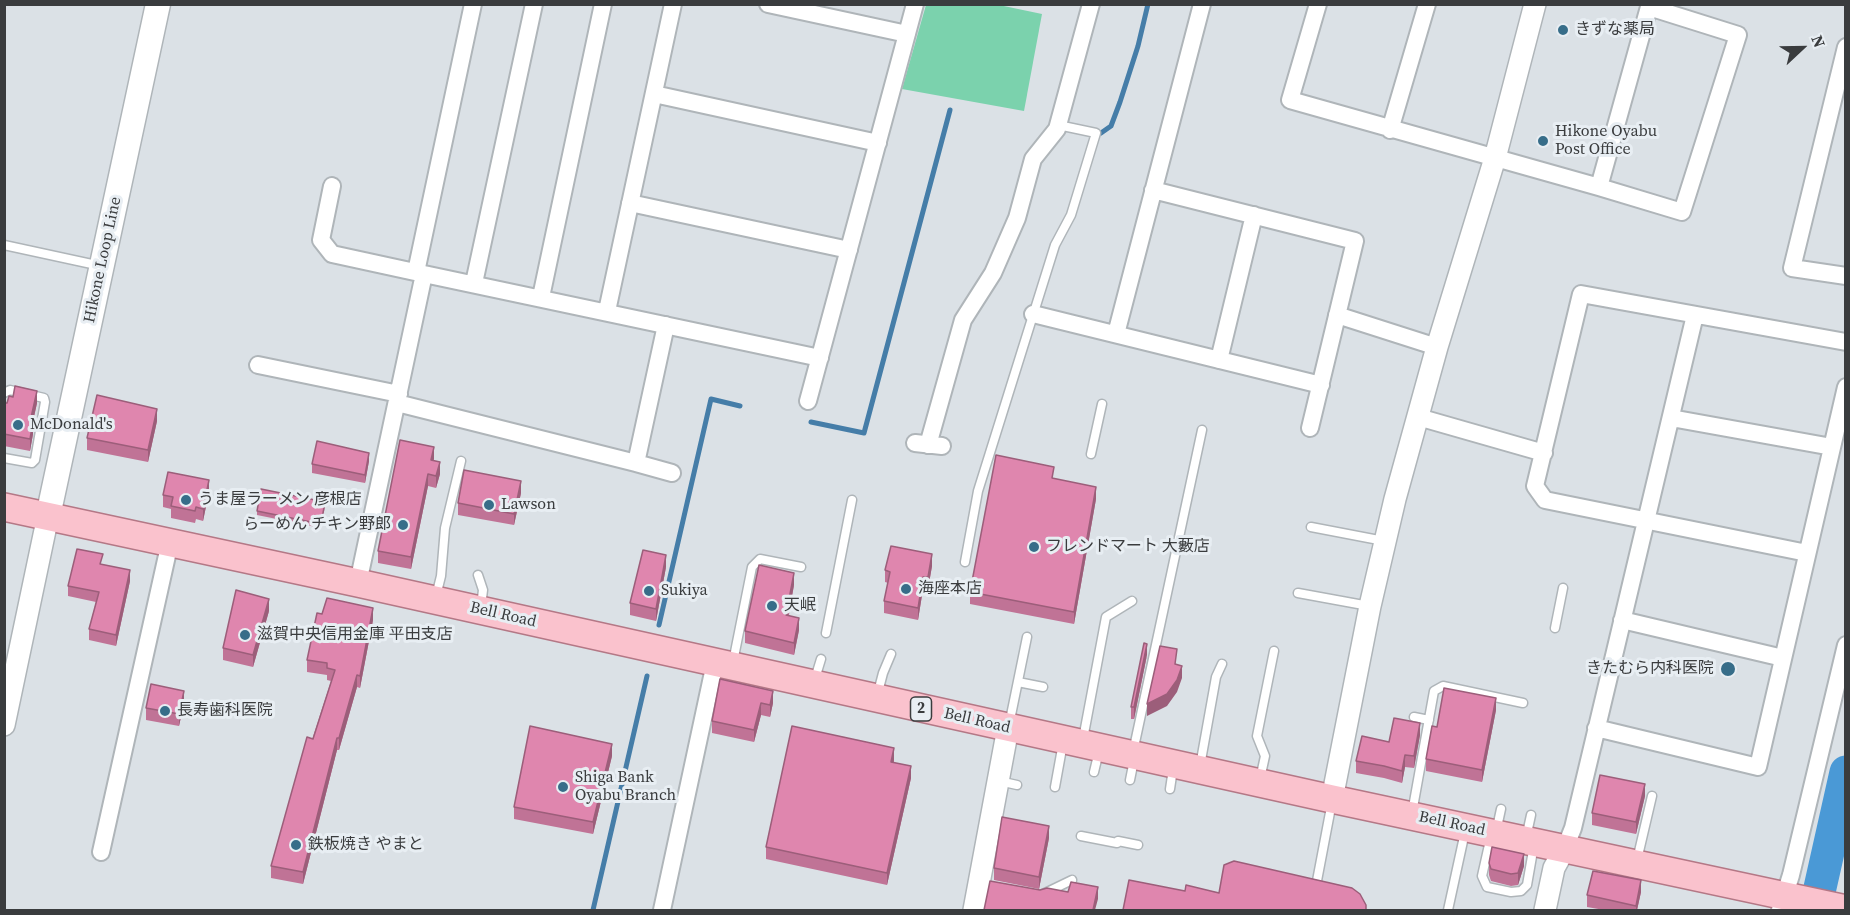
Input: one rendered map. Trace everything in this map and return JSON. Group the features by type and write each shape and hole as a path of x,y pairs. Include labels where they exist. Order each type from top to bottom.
{"main road":[{"name":"Hikone Loop Line","path":"48,516 158,4"},
{"name":"Bell Road","path":"4,507 723,665 817,672 877,699 1008,728 1133,764 1181,774 1259,783 1411,816 1530,832 1565,848 1637,863 1786,901 1842,908"}],"street":[{"path":"358,583 398,399 420,273 473,4"},
{"path":"474,283 534,4"},
{"path":"541,297 603,4"},
{"path":"608,311 673,4"},
{"path":"768,4 907,34"},
{"path":"808,401 915,4"},
{"path":"928,445 963,320 993,273 1017,218 1033,159 1058,125 1091,4"},
{"path":"1116,334 1202,4"},
{"path":"1317,4 1290,100 1599,187 1682,213 1738,35 1649,7 1599,187"},
{"path":"1390,130 1427,4"},
{"path":"1332,799 1385,541 1437,347 1495,158 1535,4"},
{"path":"1845,47 1792,268 1845,276"},
{"path":"654,94 878,143"},
{"path":"332,186 321,240 332,254 820,357"},
{"path":"1153,189 1354,241 1310,428"},
{"path":"630,203 849,250"},
{"path":"1219,360 1254,215"},
{"path":"1808,553 1545,500 1535,486 1581,294 1845,342"},
{"path":"1034,314 1321,385"},
{"path":"1337,315 1437,347"},
{"path":"1545,910 1554,868 1565,848 1591,776 1596,728 1612,639 1622,620 1622,598 1646,520 1695,315"},
{"path":"636,463 666,325"},
{"path":"258,365 398,399 542,444 636,463 672,473"},
{"path":"1596,728 1758,766 1845,387"},
{"path":"1418,417 1544,453"},
{"path":"1671,418 1832,447"},
{"path":"4,725 9,677 48,516"},
{"path":"101,852 170,542"},
{"path":"1622,620 1783,658"},
{"path":"1786,901 1845,645"},
{"path":"662,910 723,665"},
{"path":"974,910 984,884 1008,783 1008,728"}],"lane":[{"path":"965,562 978,491 1055,245 1071,215 1095,133 1058,125"},
{"path":"4,245 102,266"},
{"path":"4,393 10,390 44,398 45,402 35,460 32,463 4,458"},
{"path":"1091,454 1102,404"},
{"path":"1133,764 1202,430"},
{"path":"435,600 441,576 445,528 461,461"},
{"path":"826,633 852,500"},
{"path":"1311,527 1385,541"},
{"path":"723,665 752,567 760,559 801,567"},
{"path":"478,575 483,590 480,610"},
{"path":"1555,628 1563,588"},
{"path":"1298,593 1370,606"},
{"path":"1055,787 1085,751 1106,617 1132,600"},
{"path":"1008,728 1027,636"},
{"path":"1259,783 1265,756 1257,736 1274,651"},
{"path":"877,699 891,654"},
{"path":"1181,774 1222,664"},
{"path":"1018,682 1043,687"},
{"path":"1411,816 1434,691 1443,686 1523,703"},
{"path":"1414,717 1429,720"},
{"path":"1637,863 1652,796"},
{"path":"1316,886 1332,799"},
{"path":"1488,825 1482,876 1487,887 1510,892 1521,891 1527,885 1530,832"},
{"path":"1448,910 1488,825"},
{"path":"1081,836 1138,844"},
{"path":"1031,894 1041,896 1072,880"}],"green space":[{"path":"926,5 999,5 1042,14 1024,111 902,89"}],"building":[{"name":"McDonald's","path":"15,386 37,391 30,422 33,422 30,439 4,434 4,403 7,403 9,396 13,397"},
{"path":"97,395 157,409 148,450 87,438"},
{"name":"らーめん チキン野郎","path":"400,440 434,447 431,460 440,462 436,476 428,474 411,557 378,551"},
{"path":"317,441 369,453 365,475 312,464"},
{"name":"フレンドマート 大藪店","path":"996,455 1054,467 1052,478 1096,487 1074,612 970,592"},
{"name":"Lawson","path":"464,470 521,481 514,514 458,503"},
{"path":"168,472 209,480 203,509 196,507 195,511 171,506 173,497 163,495"},
{"path":"261,489 325,502 321,524 257,511"},
{"name":"海座本店","path":"891,546 932,554 928,577 923,577 918,608 884,601 890,572 885,570"},
{"path":"77,549 103,554 100,564 130,570 116,635 89,629 99,592 68,586"},
{"name":"Sukiya","path":"643,550 666,555 656,609 630,603"},
{"name":"天岷","path":"759,565 794,573 786,615 799,618 794,643 745,631"},
{"name":"滋賀中央信用金庫 平田支店","path":"236,590 269,599 253,655 223,648"},
{"path":"327,598 373,608 360,676 357,675 339,738 337,738 303,872 271,866 307,737 313,739 335,670 327,668 327,663 307,660 317,613 322,614"},
{"path":"1144,643 1147,644 1134,707 1131,707"},
{"path":"1160,646 1177,649 1175,664 1182,666 1177,680 1167,694 1147,704"},
{"path":"720,679 773,691 770,705 761,703 754,730 712,721"},
{"path":"151,684 184,691 179,714 146,708"},
{"path":"1444,688 1496,698 1482,770 1426,759 1432,726 1437,727"},
{"path":"1394,718 1420,723 1414,756 1405,755 1402,771 1356,761 1362,736 1389,742"},
{"name":"Shiga Bank Oyabu Branch","path":"530,726 612,744 593,822 514,807"},
{"path":"792,726 894,748 891,762 911,766 887,873 766,847"},
{"path":"1600,775 1645,784 1636,822 1592,813"},
{"path":"1002,817 1049,826 1039,877 994,868"},
{"path":"1492,847 1524,854 1518,873 1511,874 1491,869 1489,863"},
{"path":"1234,861 1352,888 1360,894 1366,910 1123,910 1129,880 1185,891 1186,885 1219,893 1224,865"},
{"path":"1593,871 1641,880 1636,906 1587,895"},
{"path":"990,881 1040,890 1047,888 1068,892 1071,882 1098,887 1093,910 984,910"}],"waterway":[{"path":"1101,133 1111,126 1120,102 1138,46 1148,4"},
{"path":"811,422 864,433 950,110"},
{"path":"659,625 711,399 740,406"},
{"path":"593,910 647,676"},
{"path":"1815,910 1846,772"}],"place":[{"name":"きずな薬局","path":"1563,30"},
{"name":"Hikone Oyabu Post Office","path":"1543,141"},
{"name":"McDonald's","path":"18,425"},
{"name":"うま屋ラーメン 彦根店","path":"186,500"},
{"name":"Lawson","path":"489,505"},
{"name":"らーめん チキン野郎","path":"403,525"},
{"name":"フレンドマート 大藪店","path":"1034,547"},
{"name":"海座本店","path":"906,589"},
{"name":"Sukiya","path":"649,591"},
{"name":"天岷","path":"772,606"},
{"name":"滋賀中央信用金庫 平田支店","path":"245,635"},
{"name":"きたむら内科医院","path":"1728,669"},
{"name":"長寿歯科医院","path":"165,711"},
{"name":"Shiga Bank Oyabu Branch","path":"563,787"},
{"name":"鉄板焼き やまと","path":"296,845"}]}
